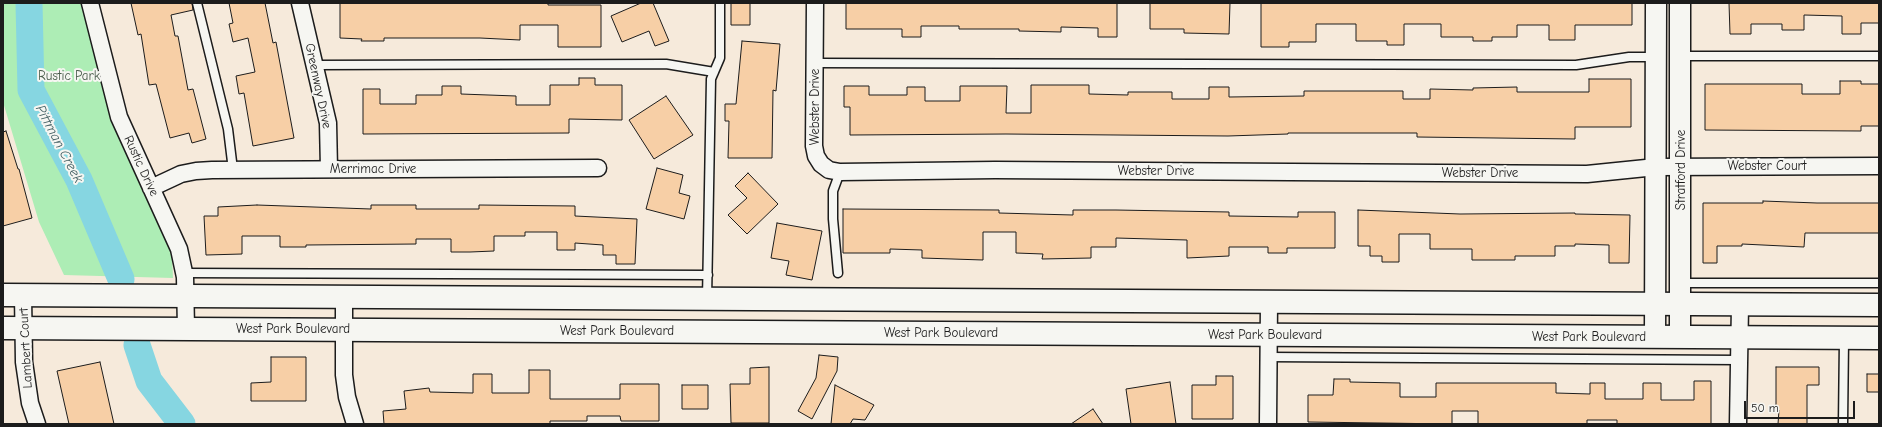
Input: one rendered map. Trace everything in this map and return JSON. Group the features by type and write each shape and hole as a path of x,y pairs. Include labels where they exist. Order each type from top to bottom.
{"main road":[{"path":"13,295 707,300 1879,305"},
{"name":"West Park Boulevard","path":"13,328 1879,338"}],"street":[{"name":"Rustic Drive","path":"90,3 119,117 179,249 184,273 186,328"},
{"name":"Greenway Drive","path":"300,3 328,123 329,169"},
{"name":"Webster Drive","path":"815,3 814,146 816,156 821,164 829,170 840,172 1002,170 1588,174 1656,167"},
{"name":"Stratford Drive","path":"1655,337 1656,3"},
{"name":"Stratford Drive","path":"1680,3 1680,337"},
{"name":"Webster Court","path":"1656,167 1879,166"},
{"name":"Merrimac Drive","path":"151,188 181,174 196,170 598,168"},
{"name":"Lambert Court","path":"13,295 13,328 24,362 30,403 37,424"},
{"path":"344,298 344,374 355,424"},
{"path":"1268,424 1270,302"},
{"path":"1738,424 1740,305"}],"lane":[{"path":"197,3 228,129 233,170"},
{"path":"707,300 711,79 720,58 720,3"},
{"path":"1680,56 1879,56"},
{"path":"815,62 1576,66 1629,57 1656,57"},
{"path":"314,65 666,64 714,72"},
{"path":"838,273 833,219 833,191 840,172"},
{"path":"184,273 708,275"},
{"path":"1681,283 1879,283"},
{"path":"1843,424 1844,338"},
{"path":"1268,357 1739,360"}],"green space":[{"name":"Rustic Park","path":"3,3 82,3 111,119 169,246 172,256 173,278 64,275 39,222 3,102"}],"building":[{"path":"131,3 192,3 193,10 171,15 175,36 178,36 188,90 193,89 206,139 192,143 189,133 170,138 156,84 149,85 141,34 138,35"},
{"path":"229,3 265,3 273,43 276,42 294,138 253,146 244,93 239,94 236,76 255,72 248,38 233,42 229,24 233,23"},
{"path":"340,3 548,3 548,5 601,5 601,47 558,47 558,25 520,25 520,40 480,38 384,38 384,41 361,41 362,39 340,38"},
{"path":"641,3 653,3 669,41 655,46 649,31 622,42 611,16"},
{"path":"731,3 750,3 750,25 731,25"},
{"path":"846,3 1117,3 1117,37 1098,37 1098,28 1061,27 1061,32 1019,31 1019,29 959,29 959,26 921,26 921,37 902,37 902,29 846,29"},
{"path":"1150,3 1230,3 1229,34 1184,33 1184,29 1150,29"},
{"path":"1261,3 1632,3 1632,25 1575,25 1575,40 1549,40 1549,25 1517,25 1517,37 1492,37 1492,41 1473,41 1473,37 1441,37 1441,24 1404,24 1404,45 1387,45 1387,41 1356,41 1356,24 1316,24 1316,42 1289,42 1289,47 1261,47"},
{"path":"1729,3 1879,3 1879,23 1861,23 1861,34 1842,34 1842,16 1804,15 1804,30 1782,30 1782,24 1751,24 1751,34 1730,34"},
{"path":"742,41 780,44 776,91 773,90 772,158 728,158 729,121 725,121 725,104 736,104"},
{"path":"579,78 595,78 595,85 622,85 622,120 569,119 569,133 363,134 363,89 380,89 380,104 416,104 416,95 442,95 442,86 461,86 461,94 516,96 516,105 550,105 550,85 579,85"},
{"path":"1589,79 1631,79 1631,127 1575,127 1575,139 1417,137 1417,133 1288,133 1228,136 1006,134 850,135 850,107 844,107 844,86 869,86 869,95 907,95 907,87 925,87 925,101 960,101 960,86 1007,86 1006,113 1031,113 1031,85 1089,85 1089,94 1128,95 1128,92 1172,92 1172,99 1209,99 1209,87 1229,87 1229,97 1304,96 1304,91 1403,91 1403,99 1430,99 1430,89 1473,90 1473,88 1517,87 1517,92 1589,92"},
{"path":"1840,81 1861,81 1861,84 1879,84 1879,126 1861,126 1861,131 1705,130 1705,84 1802,84 1802,94 1840,94"},
{"path":"666,96 693,135 654,159 629,120"},
{"path":"6,131 19,169 32,218 3,226 3,132"},
{"path":"657,168 683,175 679,193 690,196 684,219 646,209"},
{"path":"748,173 778,204 747,234 728,215 747,198 735,186"},
{"path":"1763,201 1879,203 1879,233 1805,233 1804,247 1742,244 1742,246 1717,246 1717,263 1703,263 1703,203 1763,203"},
{"path":"257,205 371,209 371,205 416,205 416,209 479,209 479,205 575,206 575,216 637,219 635,264 616,264 616,255 603,255 603,245 575,243 575,250 557,250 557,232 525,232 525,236 494,236 494,251 470,252 451,252 451,239 416,239 416,244 306,245 306,247 280,247 280,236 242,236 242,254 206,255 204,216 218,216 218,207"},
{"path":"843,209 999,210 999,213 1073,215 1073,210 1116,210 1229,212 1229,216 1298,217 1298,212 1335,212 1335,248 1287,248 1287,253 1268,253 1268,247 1229,247 1229,256 1187,258 1187,240 1116,238 1116,247 1091,247 1091,258 1042,259 1043,254 1016,253 1016,232 983,232 983,260 922,258 922,250 890,249 890,253 843,253"},
{"path":"1358,210 1460,214 1575,213 1630,215 1629,263 1609,263 1609,245 1575,244 1575,246 1555,246 1555,256 1515,256 1515,260 1472,260 1472,249 1430,249 1430,234 1399,234 1399,262 1382,262 1382,256 1370,256 1370,246 1358,246"},
{"path":"777,223 822,231 812,280 786,275 789,261 771,258"},
{"path":"819,355 838,357 837,371 812,419 798,411 816,378"},
{"path":"271,357 306,357 306,401 251,401 251,383 271,382"},
{"path":"100,362 114,424 69,424 57,371"},
{"path":"769,367 769,423 731,423 730,384 750,384 750,368"},
{"path":"1776,367 1819,367 1819,385 1807,385 1807,424 1778,424 1779,410 1776,410"},
{"path":"529,370 550,370 550,399 620,399 620,384 659,384 659,421 621,421 620,416 587,416 587,421 550,421 550,424 384,424 383,411 406,409 404,391 429,388 430,392 473,393 473,374 492,374 492,393 529,393"},
{"path":"1867,374 1879,374 1879,392 1867,392"},
{"path":"1216,376 1233,376 1233,419 1192,419 1192,385 1216,385"},
{"path":"1334,379 1350,379 1350,382 1400,383 1400,397 1436,397 1436,383 1556,383 1556,393 1590,394 1590,383 1605,383 1605,399 1643,399 1643,383 1661,383 1661,400 1694,400 1694,381 1711,381 1711,424 1617,424 1617,420 1587,420 1587,424 1478,424 1478,411 1452,411 1452,424 1308,422 1308,395 1333,395"},
{"path":"1170,382 1176,424 1131,424 1126,389"},
{"path":"682,385 708,385 708,409 682,409"},
{"path":"835,385 874,405 865,420 853,419 850,424 831,424"},
{"path":"1093,409 1103,424 1071,424"}],"waterway":[{"name":"Pittman Creek","path":"29,3 31,90 79,180 121,279"},
{"name":"Pittman Creek","path":"137,345 149,381 182,424"}]}
